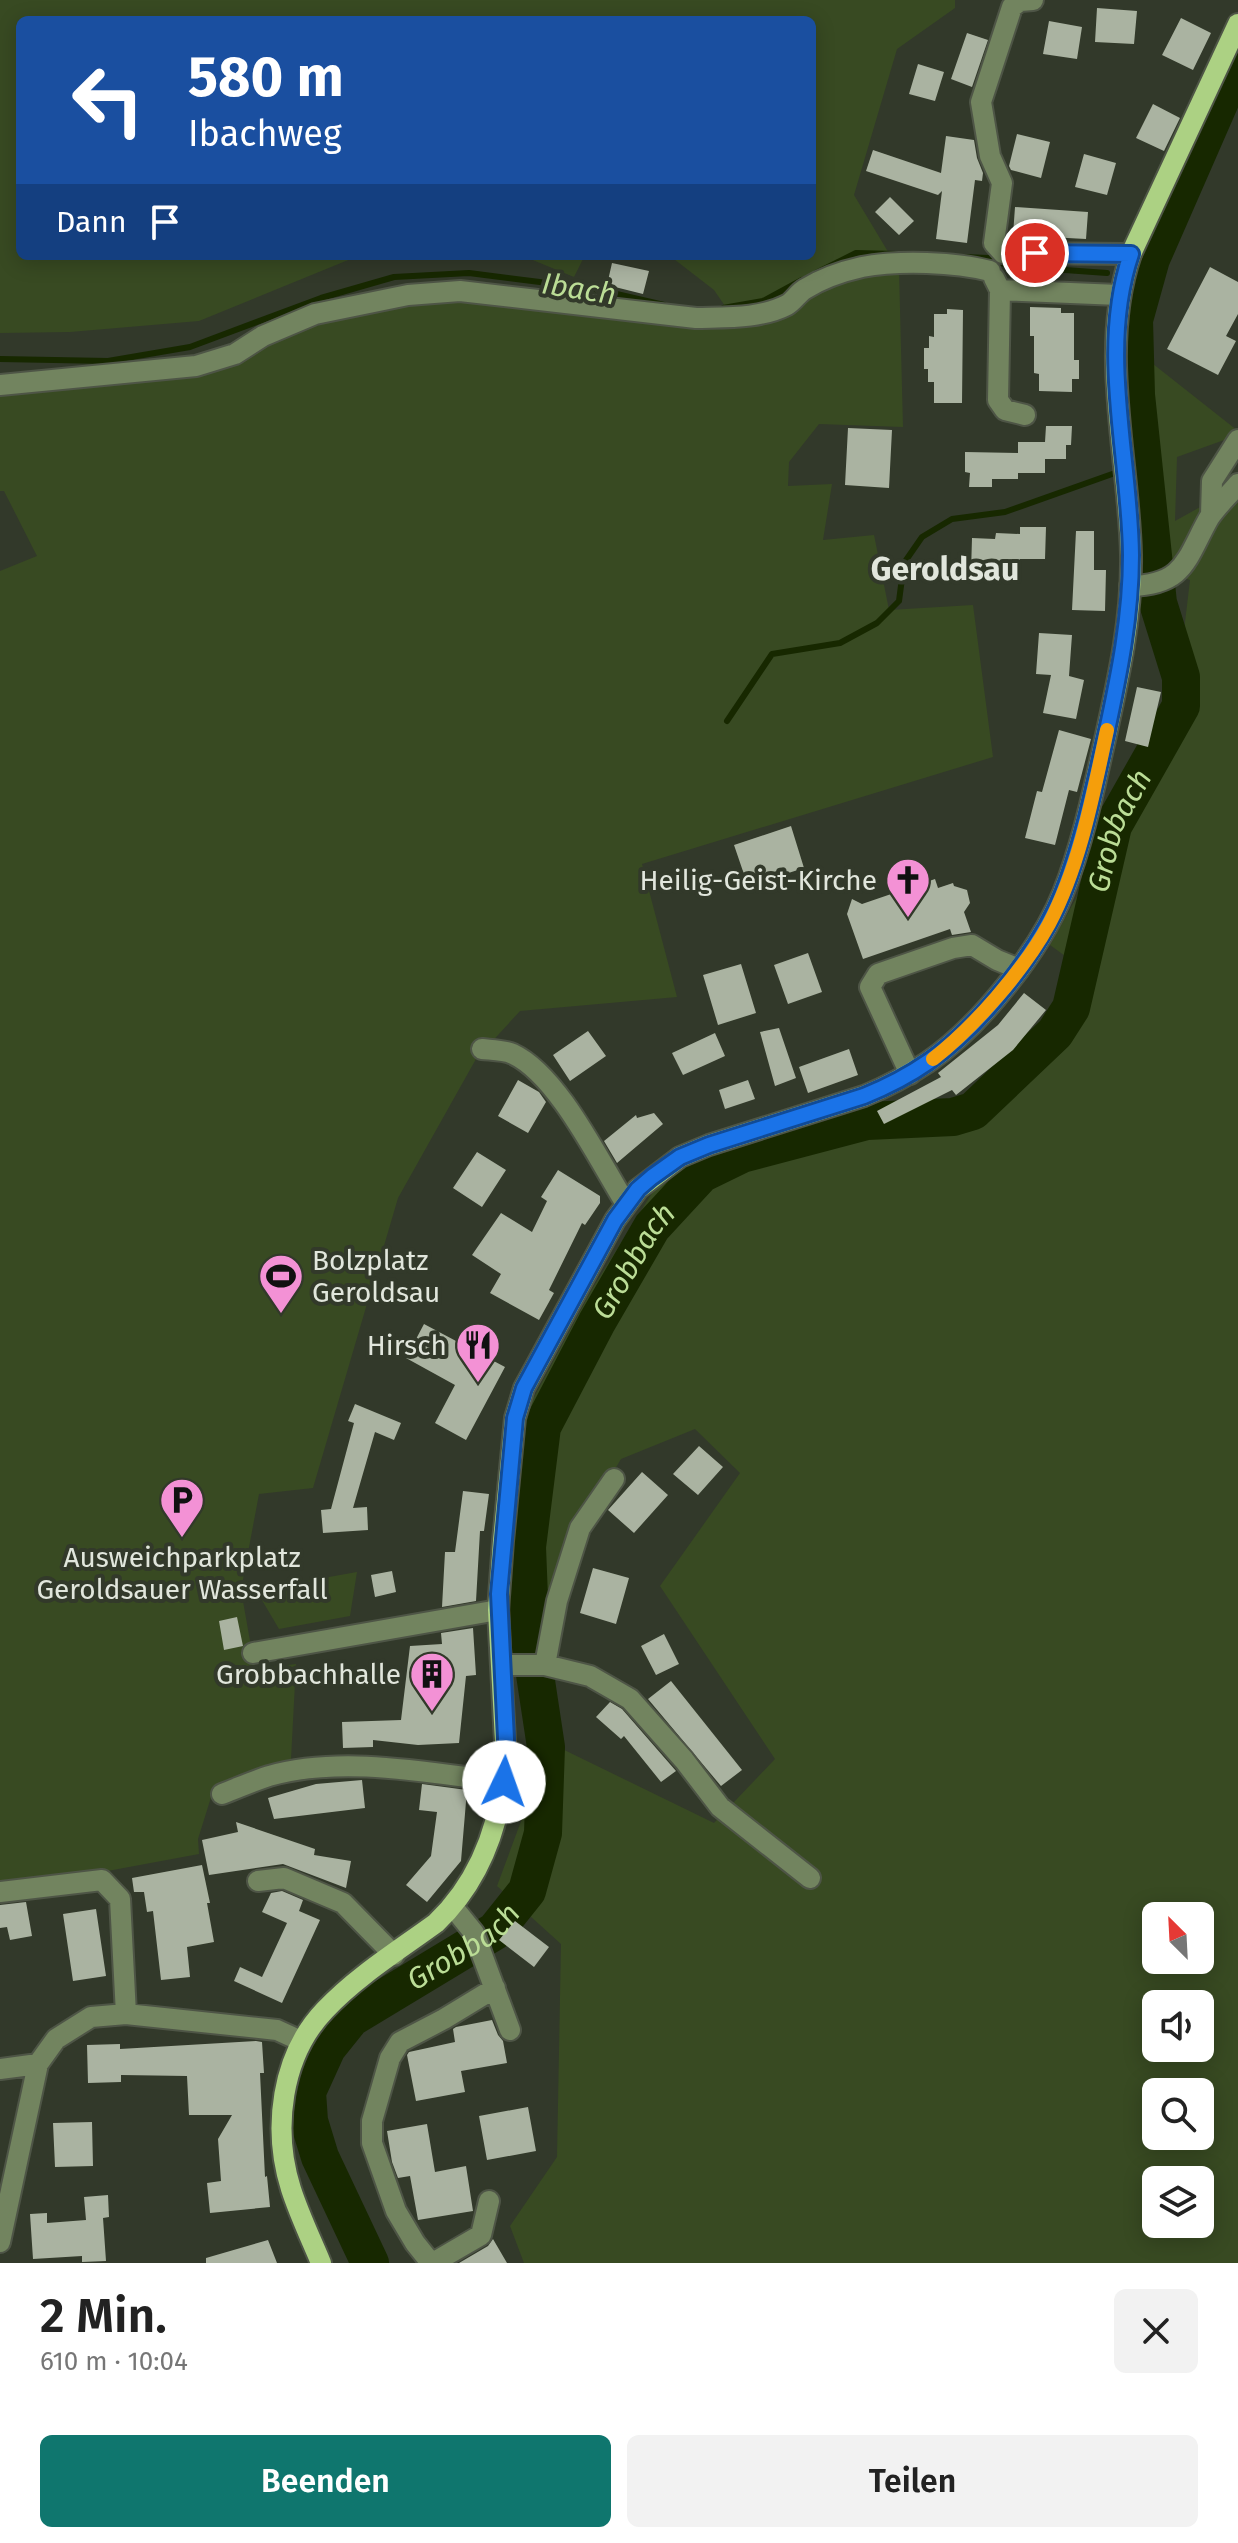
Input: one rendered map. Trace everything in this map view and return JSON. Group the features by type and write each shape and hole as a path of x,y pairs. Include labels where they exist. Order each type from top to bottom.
{"main road":[{"path":"321,2263 291,2189 283,2147 282,2115 287,2083 301,2041 326,2009 453,1907 484,1855 493,1831 504,1782 511,1665 498,1610 515,1418 519,1402 555,1331 626,1204 638,1189 666,1166 695,1151 864,1096 910,1074 949,1046 1019,969 1048,925 1063,893 1077,852 1140,586 1131,554 1116,349 1119,295 1131,254 1238,24"}],"street":[{"path":"1025,415 1005,410 998,400 1000,290 994,243 1002,183 990,156 981,102 1012,7 1020,1 1033,0"},
{"path":"0,385 196,366 235,354 263,336 315,314 408,295 460,291 696,318 731,317 757,314 787,305 804,289 862,267 906,264 971,266 1131,254"},
{"path":"1000,290 1119,295"},
{"path":"1211,515 1212,481 1238,440"},
{"path":"1140,586 1173,576 1188,561 1211,515 1238,484"},
{"path":"910,1074 870,987 878,974 953,948 972,945 1019,969"},
{"path":"482,1049 512,1053 545,1077 564,1102 626,1204"},
{"path":"545,1665 557,1601 580,1528 614,1479"},
{"path":"253,1653 498,1610"},
{"path":"511,1665 545,1665 590,1676 630,1699 684,1760 720,1807 810,1878"},
{"path":"222,1794 270,1776 320,1768 382,1768 504,1782"},
{"path":"258,1881 284,1878 343,1903 394,1955"},
{"path":"0,1892 102,1880 120,1899 126,2014"},
{"path":"453,1907 474,1933 510,2030"},
{"path":"489,2201 481,2235 432,2263 415,2243 396,2211 372,2143 372,2121 390,2058 400,2042 495,1988"},
{"path":"0,2242 38,2064 56,2039 91,2017 126,2014 277,2030 301,2041"},
{"path":"0,2069 38,2064"}],"green space":[{"path":"0,0 955,0 955,8 897,49 854,195 899,270 903,427 819,424 789,462 788,486 832,484 823,540 874,535 889,610 973,605 993,757 642,864 677,997 520,1011 476,1059 398,1198 313,1488 259,1494 241,1590 255,1669 296,1664 291,1759 213,1791 198,1839 199,1854 0,1891 0,571 37,556 4,491 0,491 0,374 185,375 338,302 457,280 696,318 784,305 725,306 714,290 675,260 816,260 816,16 16,16 16,260 348,260 199,321 70,332 0,333"},
{"path":"533,260 582,260 574,277"},
{"path":"1124,341 1238,431 1238,435 1177,457 1175,521 1238,486 1238,2263 524,2263 510,2226 557,2157 561,1944 497,1886 550,1743 714,1823 775,1759 660,1586 740,1473 695,1429 621,1459 580,1528 557,1601 534,1596 538,1487 526,1412 592,1289 654,1190 706,1160 874,1112 912,1115 967,1105 1062,1011 1076,964 1050,945 1093,868 1113,812 1175,707 1190,580 1141,563"},
{"path":"357,1572 350,1616 279,1629 256,1590"}],"building":[{"path":"1097,8 1137,11 1134,44 1095,42"},
{"path":"1181,18 1211,33 1193,70 1162,55"},
{"path":"1049,21 1082,27 1077,59 1043,54"},
{"path":"967,33 988,40 972,87 951,79"},
{"path":"918,64 944,72 935,101 909,94"},
{"path":"1153,104 1180,118 1164,151 1136,138"},
{"path":"1017,134 1050,142 1041,178 1011,170 1009,166"},
{"path":"946,136 974,140 983,173 982,181 975,180 967,243 936,239 942,191 938,195 866,171 873,150 941,173"},
{"path":"1084,154 1116,163 1107,195 1075,187"},
{"path":"890,197 914,221 899,235 875,212"},
{"path":"1015,207 1088,212 1086,239 1013,235"},
{"path":"612,263 649,271 643,294 607,285"},
{"path":"1210,267 1238,282 1238,314 1226,336 1236,341 1218,375 1167,349"},
{"path":"1030,307 1061,308 1061,313 1074,313 1074,360 1079,360 1079,379 1072,379 1072,392 1039,391 1039,374 1034,373 1034,336 1030,336"},
{"path":"947,309 963,310 962,403 934,403 934,382 928,382 928,369 924,369 924,348 929,348 929,336 934,337 934,314 947,314"},
{"path":"1046,426 1072,426 1071,445 1066,445 1066,459 1045,459 1045,473 1018,473 1018,479 992,479 992,487 969,487 970,473 965,472 965,452 1018,453 1018,442 1045,442"},
{"path":"848,428 892,430 889,488 845,485"},
{"path":"1020,527 1046,527 1045,559 1020,559 1020,565 995,564 995,572 971,572 972,538 995,539 996,533 1020,534"},
{"path":"1076,531 1094,531 1094,570 1106,570 1105,611 1072,610"},
{"path":"1039,633 1072,635 1069,676 1084,680 1076,719 1043,713 1051,675 1036,674"},
{"path":"1137,687 1161,692 1148,747 1125,741"},
{"path":"1059,730 1091,739 1077,792 1069,790 1055,845 1025,838 1037,791 1042,792"},
{"path":"791,826 804,868 748,886 734,845"},
{"name":"Heilig-Geist-Kirche","path":"935,879 938,888 953,883 967,890 970,903 964,912 971,932 952,935 950,929 863,959 847,914 852,899 862,904"},
{"path":"808,953 822,992 788,1004 774,965"},
{"path":"741,964 756,1013 718,1025 703,975"},
{"path":"1024,993 1046,1010 1013,1050 956,1095 952,1090 884,1124 877,1111 941,1077 938,1073 998,1025"},
{"path":"779,1028 796,1078 775,1086 760,1032"},
{"path":"588,1031 606,1056 570,1081 553,1055"},
{"path":"715,1033 725,1056 683,1075 672,1053"},
{"path":"849,1049 858,1075 808,1093 799,1067"},
{"path":"518,1080 539,1092 546,1102 528,1133 498,1116"},
{"path":"748,1080 755,1099 725,1109 719,1090"},
{"path":"654,1113 663,1124 617,1163 604,1141 636,1115 637,1118"},
{"path":"477,1152 506,1170 482,1207 453,1188"},
{"path":"558,1170 600,1196 600,1203 585,1225 582,1223 549,1290 554,1293 539,1320 490,1293 501,1274 472,1255 501,1213 532,1232 547,1201 541,1197"},
{"path":"424,1324 505,1367 466,1440 435,1423 455,1385 406,1358"},
{"path":"355,1404 401,1423 394,1440 375,1432 353,1508 367,1507 368,1530 323,1533 321,1510 331,1509 354,1423 348,1421"},
{"path":"699,1446 723,1467 698,1495 673,1474"},
{"path":"642,1472 668,1495 634,1533 608,1510"},
{"path":"463,1491 489,1494 484,1531 480,1531 476,1601 442,1607 445,1552 455,1552"},
{"path":"593,1568 629,1578 616,1624 580,1613"},
{"path":"392,1571 396,1592 375,1597 371,1575"},
{"path":"237,1617 243,1646 224,1650 219,1621"},
{"name":"Grobbachhalle","path":"473,1628 476,1675 466,1676 459,1743 418,1745 373,1740 373,1747 343,1748 342,1722 401,1720 410,1646 442,1644 441,1633"},
{"path":"664,1634 679,1664 656,1675 641,1646"},
{"path":"671,1681 742,1770 721,1786 648,1699"},
{"path":"610,1702 622,1709 676,1771 661,1782 624,1736 621,1739 596,1717"},
{"path":"362,1780 365,1808 274,1819 268,1798 316,1784"},
{"path":"422,1784 467,1790 461,1861 427,1902 406,1885 431,1856 437,1812 419,1810"},
{"path":"236,1822 315,1849 314,1855 351,1861 346,1888 283,1864 209,1875 202,1840 238,1832"},
{"path":"202,1865 214,1942 187,1947 190,1977 161,1980 153,1911 147,1912 144,1892 134,1892 132,1878"},
{"path":"282,1891 303,1900 299,1911 320,1920 282,2003 234,1981 240,1967 262,1977 287,1923 262,1912 271,1893"},
{"path":"26,1902 32,1936 10,1940 7,1927 0,1928 0,1905"},
{"path":"96,1909 106,1976 73,1981 63,1914"},
{"path":"515,1921 549,1947 534,1967 499,1940"},
{"path":"492,2020 503,2041 507,2063 461,2071 465,2092 416,2101 407,2055 409,2052 455,2042 453,2029 456,2027"},
{"path":"262,2042 264,2073 260,2073 265,2177 270,2207 210,2213 207,2183 221,2181 218,2139 232,2115 189,2115 187,2076 121,2075 121,2082 88,2083 87,2045 120,2044 120,2049"},
{"path":"528,2107 536,2151 487,2160 479,2116"},
{"path":"92,2122 93,2166 55,2167 53,2123"},
{"path":"427,2124 435,2172 466,2166 473,2211 418,2220 410,2176 398,2178 387,2131"},
{"path":"108,2195 109,2217 103,2218 106,2261 82,2262 82,2256 33,2259 30,2214 47,2213 47,2223 86,2220 84,2197"},
{"path":"493,2239 507,2263 459,2263 488,2246"},
{"path":"268,2240 277,2263 206,2263 206,2258"}],"waterway":[{"name":"Grobbach","path":"370,2263 320,2157 309,2121 307,2092 327,2048 351,2018 495,1931 527,1891 543,1833 546,1747 531,1648 527,1547 542,1427 597,1322 652,1227 701,1174 742,1154 867,1121 953,1117 973,1111 1055,1033 1071,1008 1113,826 1181,706 1181,677 1158,603 1136,395 1134,320 1151,259 1238,60"},
{"name":"Ibach","path":"816,273 856,253 896,254"},
{"name":"Ibach","path":"963,257 988,258 1009,266 1107,273"},
{"name":"Ibach","path":"0,359 108,361 190,347 321,298 394,277 469,273 595,289 664,305"},
{"name":"Ibach","path":"723,308 763,301 802,280"},
{"path":"1134,470 1145,468"},
{"path":"727,721 772,654 840,643 877,623 899,601 904,563 922,537 952,519 1005,512 1115,473"}],"slow traffic":[{"path":"933,1059 978,1017 1019,969 1048,925 1077,852 1107,730"}],"place":[{"name":"Heilig-Geist-Kirche","path":"908,919"},
{"name":"Bolzplatz Geroldsau","path":"281,1315"},
{"name":"Hirsch","path":"478,1384"},
{"name":"Ausweichparkplatz Geroldsauer Wasserfall","path":"182,1539"},
{"name":"Grobbachhalle","path":"432,1713"}],"district":[{"name":"Geroldsau","path":"945,569"}],"route":[{"path":"504,1782 506,1739 498,1610 515,1418 524,1388 615,1220 638,1189 680,1157 864,1096 930,1061 978,1017 1019,969 1048,925 1063,893 1101,759 1127,624 1131,554 1115,338 1119,295 1131,254 1035,253"}]}
